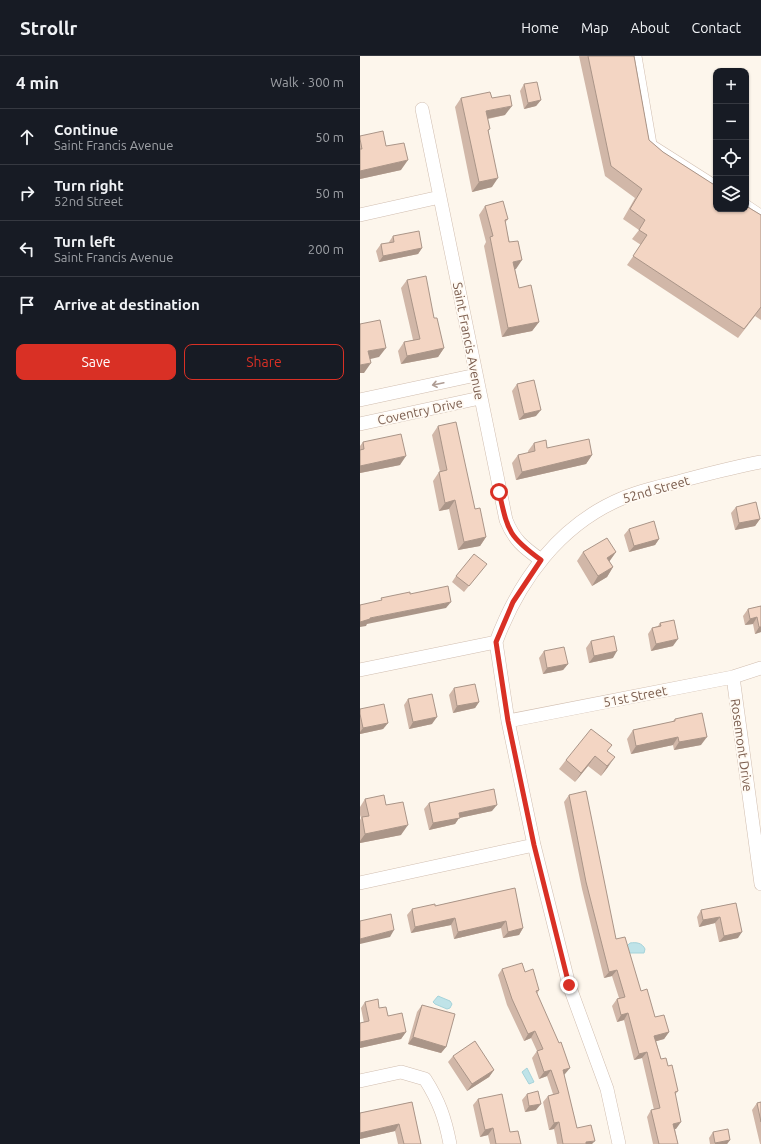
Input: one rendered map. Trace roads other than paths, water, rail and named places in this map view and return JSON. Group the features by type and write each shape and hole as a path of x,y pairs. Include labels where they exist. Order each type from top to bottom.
{"street":[{"name":"Saint Francis Avenue","path":"422,109 506,520 512,535 520,544 541,560"},
{"path":"360,215 440,198"},
{"name":"Coventry Drive","path":"360,400 476,375"},
{"name":"Coventry Drive","path":"360,424 480,398"},
{"name":"52nd Street","path":"496,642 513,602 541,560 578,524 622,498 724,470 761,462"},
{"path":"360,670 496,642 508,721 534,845 569,985 607,1089 619,1144"},
{"name":"51st Street","path":"508,721 733,677 761,668"},
{"name":"Rosemont Drive","path":"733,677 761,881"},
{"path":"360,883 534,845"},
{"path":"360,1081 401,1072 425,1079 438,1100 449,1140"}],"lane":[{"path":"638,56 653,144 713,182"},
{"path":"749,205 761,213"}],"water":[{"path":"630,943 641,944 645,949 644,953 627,953 626,947"},
{"path":"438,996 450,1001 452,1004 450,1008 447,1009 433,1002"},
{"path":"527,1068 534,1082 529,1084 522,1072"}]}
